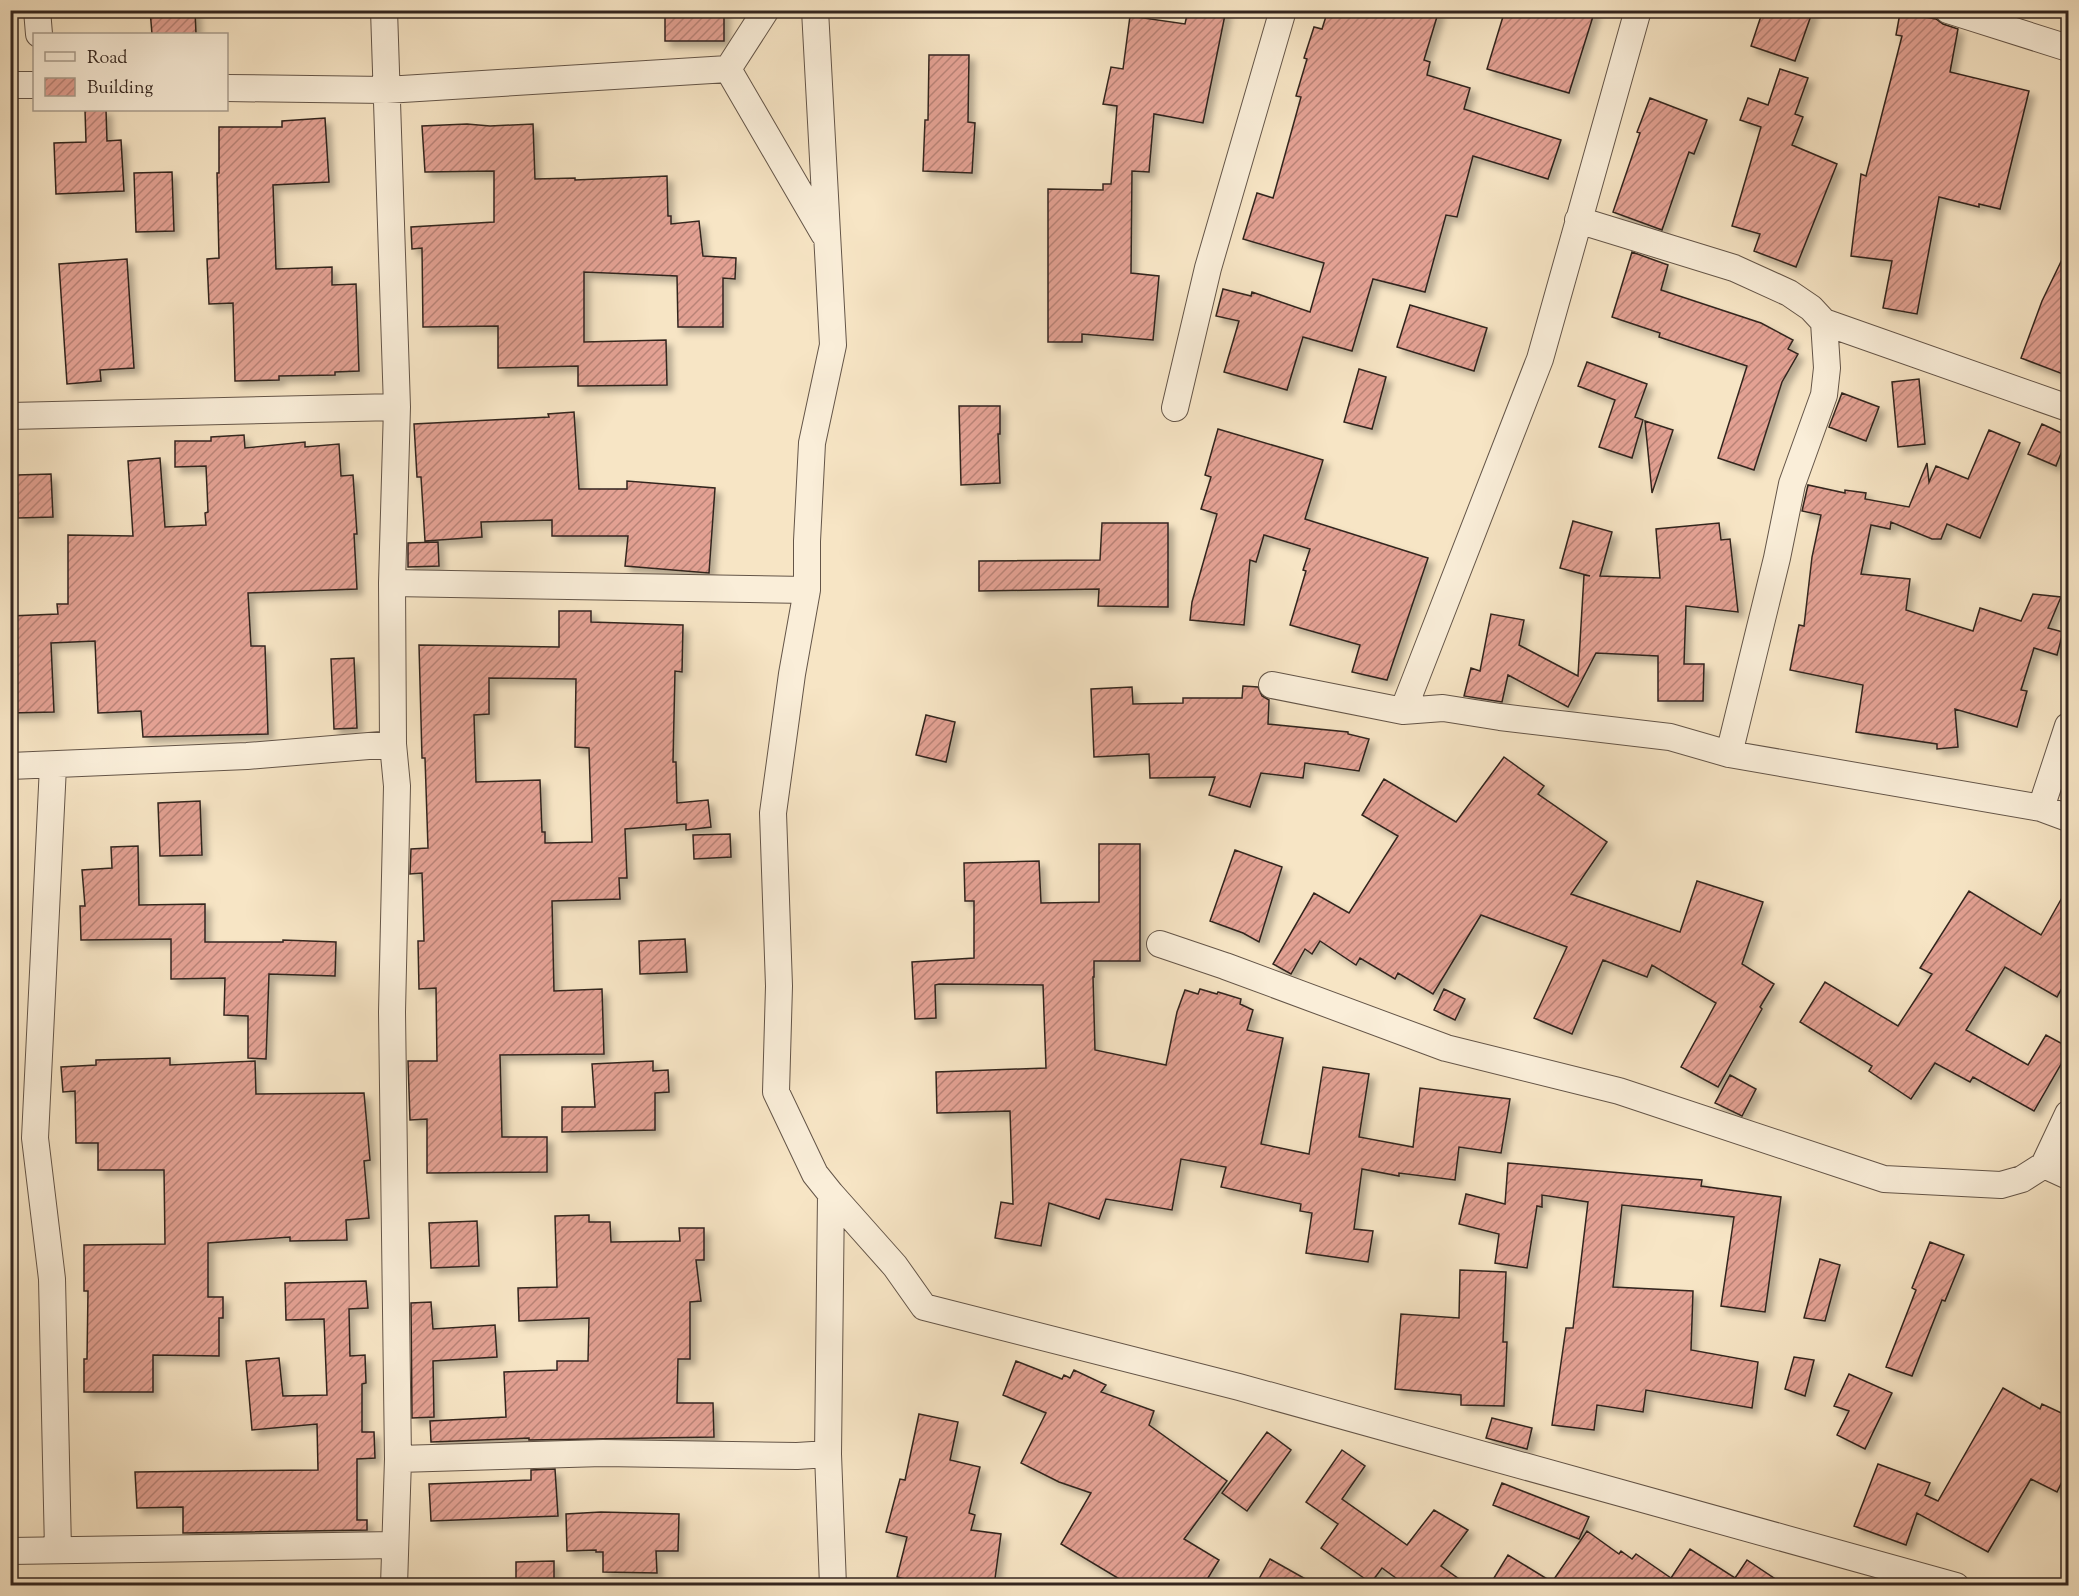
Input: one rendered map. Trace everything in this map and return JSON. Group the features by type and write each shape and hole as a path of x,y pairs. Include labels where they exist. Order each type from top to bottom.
{"street":[{"path":"37,10 39,33"},
{"path":"384,10 397,407 392,582 393,744 397,786 392,1012 398,1459 394,1586"},
{"path":"728,69 766,10"},
{"path":"815,10 833,345 812,443 807,590 792,674 773,813 779,986 776,1092 815,1174 895,1266 924,1307 1239,1387 1956,1586"},
{"path":"1175,408 1208,268 1283,10"},
{"path":"1403,711 1540,359 1638,10"},
{"path":"1948,10 2068,48"},
{"path":"228,88 386,90 728,69"},
{"path":"728,69 827,240"},
{"path":"10,85 33,85"},
{"path":"1578,220 1734,268 1789,293 1811,308 1824,321 2068,408"},
{"path":"1729,754 1777,558 1792,484 1824,395 1827,368 1824,321"},
{"path":"10,417 397,407"},
{"path":"392,582 807,590"},
{"path":"1272,685 1403,711 1443,708 1670,737 1729,754 2041,808 2068,818"},
{"path":"2041,808 2068,726"},
{"path":"10,766 248,756 393,744"},
{"path":"53,765 35,1138 52,1279 58,1550"},
{"path":"1160,944 1226,966 1446,1048 1619,1091 1884,1179 2001,1185 2022,1179 2044,1165 2068,1114"},
{"path":"2044,1165 2068,1176"},
{"path":"831,1194 828,1454 833,1586"},
{"path":"398,1459 603,1453 797,1456 828,1454"},
{"path":"10,1551 395,1545"}],"building":[{"path":"150,10 195,10 196,33 152,33"},
{"path":"665,10 724,10 724,41 665,41"},
{"path":"1188,10 1226,10 1203,123 1154,114 1149,172 1132,171 1131,273 1159,276 1153,340 1082,334 1082,342 1048,342 1048,189 1103,190 1103,184 1111,184 1117,106 1103,104 1111,67 1123,69 1130,16 1185,24"},
{"path":"1328,10 1439,10 1424,60 1430,62 1427,75 1470,88 1464,109 1561,140 1548,179 1473,156 1457,217 1446,215 1425,292 1373,279 1352,351 1303,337 1287,390 1224,372 1239,321 1216,316 1223,289 1251,296 1252,292 1310,312 1324,263 1243,239 1257,193 1273,198 1301,97 1296,96 1307,59 1304,58 1314,27 1322,29"},
{"path":"1505,10 1595,10 1569,93 1487,69"},
{"path":"1763,10 1813,10 1795,61 1751,46"},
{"path":"1900,13 1936,19 1958,29 1950,72 2029,91 2000,209 1979,204 1979,207 1939,197 1917,314 1883,308 1892,261 1851,256 1861,174 1866,176 1902,36 1896,35"},
{"path":"929,55 969,55 968,122 975,123 972,173 923,171 925,120 928,120"},
{"path":"1780,69 1808,78 1795,114 1803,117 1792,145 1837,164 1796,267 1754,251 1760,234 1732,226 1761,127 1740,120 1748,98 1768,105"},
{"path":"1650,98 1707,120 1694,154 1689,152 1662,230 1613,212 1640,133 1637,132"},
{"path":"85,111 106,111 107,141 121,140 124,191 56,194 54,143 86,142"},
{"path":"325,118 329,182 273,185 276,269 332,267 332,285 356,284 359,371 335,372 335,375 279,376 279,380 235,381 233,303 209,304 207,259 219,258 217,173 219,173 219,127 282,127 282,121"},
{"path":"467,124 490,126 533,124 535,179 575,178 575,180 667,176 668,216 671,216 671,224 699,221 703,256 736,258 735,279 723,278 723,327 678,327 677,276 584,272 584,342 666,340 667,385 578,386 578,366 498,368 498,326 423,327 422,248 412,249 411,227 494,222 494,171 425,172 422,126"},
{"path":"172,172 174,231 136,232 134,173"},
{"path":"2068,247 2068,376 2021,358 2042,301"},
{"path":"1632,252 1668,265 1661,290 1761,323 1793,340 1788,349 1798,354 1782,382 1754,470 1718,458 1747,366 1659,337 1660,333 1612,317"},
{"path":"127,259 134,368 100,370 101,381 67,384 59,264"},
{"path":"1410,305 1487,328 1474,371 1397,347"},
{"path":"1587,362 1647,384 1635,417 1643,420 1632,458 1599,447 1615,400 1578,386"},
{"path":"1359,369 1386,377 1372,429 1344,422"},
{"path":"1919,379 1925,444 1898,447 1892,382"},
{"path":"1842,393 1879,407 1866,441 1829,427"},
{"path":"959,406 1000,406 1000,434 998,434 1000,483 961,485"},
{"path":"574,412 579,489 627,489 627,481 715,488 709,573 625,566 628,536 552,536 552,520 481,522 482,537 425,541 421,477 417,477 414,424 549,417 548,414"},
{"path":"1645,421 1673,430 1652,493"},
{"path":"2042,424 2068,436 2056,466 2028,454"},
{"path":"1218,429 1323,460 1305,519 1428,558 1387,680 1352,672 1360,645 1290,625 1310,549 1264,535 1256,562 1250,560 1244,625 1190,620 1192,602 1217,514 1201,509 1211,477 1205,475"},
{"path":"1989,430 2020,443 1980,538 1947,524 1941,539 1932,539 1891,522 1890,529 1871,525 1861,574 1910,579 1906,610 1973,631 1980,608 2021,621 2033,594 2061,597 2048,628 2063,632 2057,655 2034,648 2021,690 2027,691 2017,727 1955,709 1958,747 1937,749 1937,744 1856,732 1863,685 1790,670 1799,625 1804,626 1812,557 1821,515 1802,511 1808,485 1845,493 1845,490 1866,493 1865,499 1909,507 1927,463 1929,482 1936,466 1968,479"},
{"path":"244,435 245,448 305,442 305,447 339,444 341,476 353,475 357,534 354,534 357,589 248,593 251,646 265,646 268,734 143,737 141,711 98,713 95,641 51,643 54,712 10,713 10,616 58,614 57,604 68,604 68,535 133,536 128,461 160,458 165,527 206,525 205,513 208,512 206,466 175,467 175,441 211,441 211,437"},
{"path":"51,474 53,517 18,518 17,475"},
{"path":"1573,521 1612,532 1600,576 1660,578 1656,529 1719,523 1721,540 1730,539 1738,612 1686,606 1684,664 1704,664 1703,701 1658,701 1658,656 1596,653 1568,707 1508,675 1502,702 1464,696 1471,668 1480,671 1491,614 1524,620 1519,645 1578,676 1584,575 1590,576 1560,568"},
{"path":"1102,523 1168,523 1168,607 1098,606 1099,589 979,591 979,561 1100,560"},
{"path":"438,542 439,566 408,567 408,543"},
{"path":"559,611 591,611 591,622 683,625 682,672 675,671 673,762 676,762 677,803 708,800 711,827 686,830 686,824 625,829 627,878 619,878 620,899 552,901 554,991 602,989 604,1054 500,1055 502,1137 547,1137 547,1172 427,1173 427,1119 410,1120 408,1061 437,1061 436,988 419,989 418,941 424,941 422,873 410,874 411,849 428,848 425,758 422,758 419,645 559,647","holes":["489,678 576,679 575,747 589,748 592,842 545,843 545,832 542,832 540,780 476,782 474,715 489,714"]},
{"path":"354,658 357,728 334,729 331,659"},
{"path":"1243,686 1258,687 1262,696 1269,700 1268,724 1348,732 1348,734 1369,739 1359,771 1305,763 1303,778 1261,773 1250,807 1209,795 1215,777 1150,778 1149,754 1094,757 1091,689 1132,687 1133,704 1183,703 1183,698 1242,698"},
{"path":"926,715 955,722 946,762 916,755"},
{"path":"1504,757 1544,786 1538,794 1607,842 1571,894 1680,932 1697,881 1763,902 1742,964 1774,984 1718,1087 1681,1067 1716,1003 1652,965 1647,977 1603,960 1572,1034 1534,1018 1567,947 1481,915 1433,994 1398,973 1395,979 1360,958 1356,965 1320,941 1312,954 1305,949 1291,974 1273,964 1314,893 1349,913 1398,836 1362,815 1384,779 1456,822"},
{"path":"200,801 202,855 160,856 158,803"},
{"path":"730,834 731,857 694,859 693,835"},
{"path":"1099,844 1140,844 1140,961 1094,961 1095,1050 1166,1065 1177,1012 1185,990 1198,994 1200,989 1217,994 1218,992 1241,999 1240,1004 1253,1010 1247,1030 1283,1038 1261,1144 1309,1154 1323,1067 1369,1074 1359,1137 1413,1147 1420,1088 1510,1099 1501,1153 1459,1147 1455,1180 1399,1173 1399,1176 1362,1169 1354,1229 1373,1231 1368,1262 1306,1253 1312,1213 1300,1211 1301,1204 1221,1187 1226,1167 1181,1159 1172,1210 1106,1199 1099,1219 1049,1203 1041,1246 995,1238 1001,1202 1013,1204 1010,1111 937,1113 936,1072 1046,1068 1043,985 935,985 936,1018 915,1019 912,962 974,958 974,901 965,901 964,863 1039,861 1041,903 1099,902"},
{"path":"138,846 139,905 205,904 205,942 283,942 283,940 336,942 335,976 269,974 266,1059 248,1058 248,1016 224,1015 225,978 171,979 171,939 81,940 80,906 85,906 82,870 112,868 111,847"},
{"path":"1235,850 1282,867 1259,942 1243,933 1210,921"},
{"path":"2068,887 2068,977 2057,997 2005,967 1966,1030 2028,1065 2046,1035 2068,1047 2068,1052 2034,1111 1973,1077 1970,1082 1935,1063 1911,1099 1869,1071 1872,1066 1800,1022 1825,982 1898,1026 1932,974 1920,968 1969,891 2041,935"},
{"path":"685,939 687,972 640,974 639,941"},
{"path":"1444,989 1465,999 1455,1020 1434,1010"},
{"path":"170,1058 170,1065 255,1061 256,1094 364,1093 370,1160 364,1161 369,1218 346,1220 347,1240 290,1241 290,1237 208,1243 208,1297 223,1297 223,1318 219,1318 219,1356 153,1355 153,1392 84,1392 88,1291 84,1291 84,1245 165,1244 164,1170 98,1170 98,1143 76,1143 75,1091 63,1092 61,1067 96,1065 96,1060"},
{"path":"653,1061 653,1071 668,1070 669,1092 655,1093 655,1130 562,1132 562,1107 595,1107 592,1064"},
{"path":"1730,1075 1756,1089 1742,1116 1715,1103"},
{"path":"1508,1163 1702,1180 1701,1186 1781,1197 1765,1312 1721,1306 1734,1217 1622,1205 1613,1287 1693,1291 1691,1350 1758,1362 1752,1408 1646,1390 1643,1412 1597,1405 1594,1430 1552,1425 1566,1328 1573,1328 1588,1202 1542,1195 1542,1207 1537,1206 1527,1268 1495,1263 1499,1234 1459,1224 1466,1194 1505,1204"},
{"path":"589,1215 589,1222 610,1222 611,1242 680,1241 679,1228 704,1228 704,1260 696,1260 701,1301 690,1302 690,1359 678,1359 677,1403 713,1403 714,1437 529,1440 529,1438 431,1442 430,1421 506,1417 504,1372 557,1370 557,1361 588,1361 589,1318 519,1321 518,1288 557,1287 555,1216"},
{"path":"477,1221 479,1266 431,1268 429,1223"},
{"path":"1930,1242 1964,1255 1945,1301 1942,1300 1912,1376 1886,1367 1916,1290 1912,1288"},
{"path":"1820,1259 1840,1265 1825,1321 1804,1318"},
{"path":"1460,1270 1506,1272 1503,1342 1507,1342 1504,1406 1461,1405 1461,1395 1395,1389 1401,1314 1459,1318"},
{"path":"366,1281 368,1308 349,1309 350,1356 365,1355 366,1383 362,1384 362,1432 374,1432 375,1458 357,1459 357,1520 367,1520 367,1530 183,1533 183,1507 137,1508 135,1472 318,1470 317,1424 252,1430 246,1361 279,1358 283,1396 327,1395 324,1319 286,1320 285,1283"},
{"path":"431,1302 433,1329 495,1325 497,1357 433,1361 434,1417 412,1418 411,1303"},
{"path":"1794,1357 1814,1360 1805,1396 1785,1389"},
{"path":"1016,1361 1062,1379 1064,1375 1070,1378 1074,1370 1106,1385 1101,1392 1154,1411 1149,1425 1227,1481 1184,1539 1219,1560 1203,1586 1131,1586 1061,1544 1091,1493 1059,1482 1021,1463 1046,1413 1003,1395"},
{"path":"1849,1374 1892,1393 1865,1449 1837,1435 1849,1411 1834,1406"},
{"path":"2003,1388 2040,1409 2042,1404 2068,1416 2068,1469 2057,1492 2031,1479 1988,1552 1917,1513 1906,1545 1854,1526 1878,1464 1930,1483 1925,1495 1938,1501"},
{"path":"919,1414 958,1422 950,1460 980,1467 969,1513 975,1515 971,1530 1001,1534 994,1586 934,1586 897,1577 907,1537 886,1532 900,1479 905,1480"},
{"path":"1492,1418 1532,1428 1527,1449 1486,1438"},
{"path":"1267,1432 1291,1450 1247,1511 1222,1493"},
{"path":"1342,1450 1365,1466 1342,1499 1407,1545 1434,1510 1468,1530 1441,1566 1469,1586 1407,1586 1382,1568 1371,1583 1321,1548 1338,1524 1306,1502"},
{"path":"555,1469 558,1516 431,1521 429,1484 531,1480 531,1470"},
{"path":"1502,1483 1589,1517 1579,1539 1493,1505"},
{"path":"601,1512 679,1514 678,1551 656,1551 657,1573 603,1572 603,1552 596,1552 596,1550 567,1551 566,1514"},
{"path":"1587,1531 1619,1554 1621,1551 1632,1559 1636,1554 1671,1578 1690,1549 1735,1578 1747,1560 1786,1586 1489,1586 1508,1555 1552,1582"},
{"path":"1270,1559 1318,1586 1255,1586"},
{"path":"554,1561 554,1586 516,1586 516,1562"}]}
